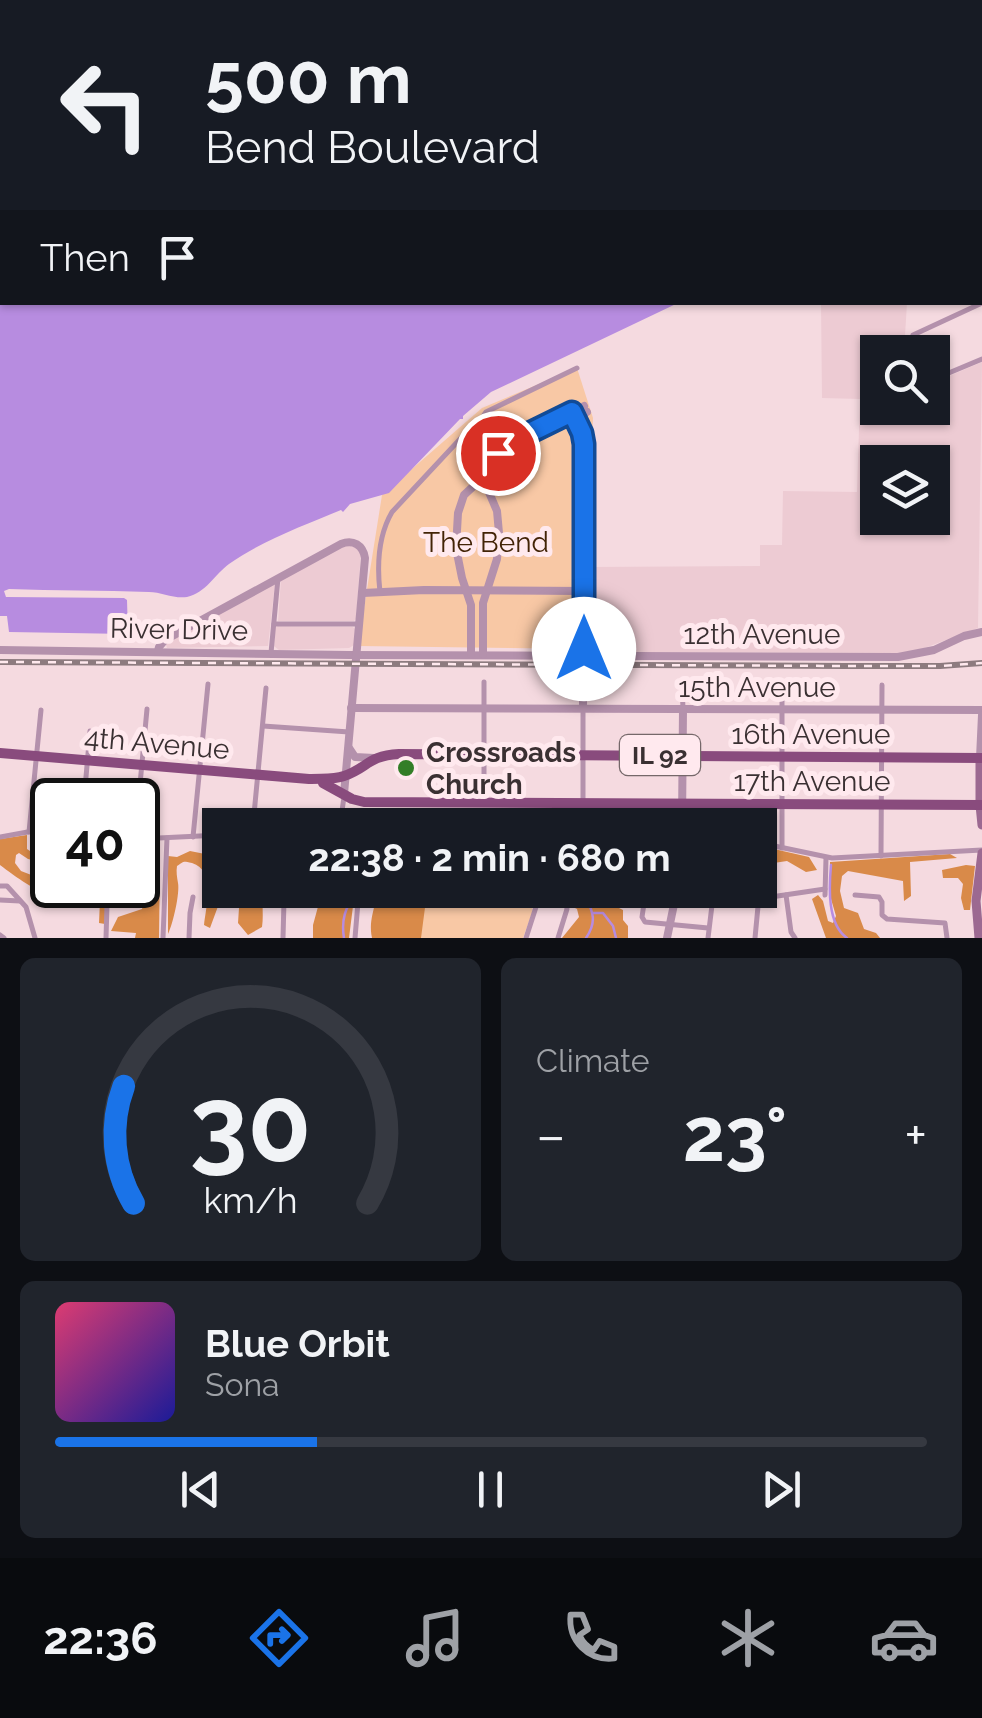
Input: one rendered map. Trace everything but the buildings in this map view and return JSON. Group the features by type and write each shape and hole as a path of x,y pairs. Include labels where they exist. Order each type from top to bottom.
{"main road":[{"name":"4th Avenue","path":"0,753 309,779 345,776"},
{"name":"16th Avenue","path":"345,776 376,757 399,754 981,758"},
{"path":"981,758 982,826"},
{"name":"4th Avenue","path":"309,779 344,794"},
{"name":"17th Avenue","path":"344,794 364,802 981,804"},
{"path":"979,931 976,901 982,852"}],"street":[{"path":"915,335 978,305"},
{"path":"950,372 982,359"},
{"path":"380,593 379,550 388,519 401,503 489,410 577,368"},
{"path":"483,654 483,603 498,560 499,533 489,478 510,452 585,409"},
{"path":"471,654 471,605 458,563 456,538 461,504 490,462 509,444 573,416"},
{"path":"573,416 584,444 583,803"},
{"path":"474,486 488,489"},
{"path":"158,652 162,641 340,544 350,542 362,548 366,558 342,808"},
{"path":"271,653 278,578"},
{"path":"363,593 584,591"},
{"path":"274,624 360,624"},
{"name":"12th Avenue","path":"357,654 898,657 934,650 982,632"},
{"name":"River Drive","path":"0,650 357,654"},
{"path":"484,682 484,802"},
{"path":"194,836 208,684"},
{"path":"682,684 682,808"},
{"path":"782,684 782,848"},
{"path":"881,856 882,685"},
{"path":"255,808 266,688"},
{"name":"15th Avenue","path":"352,708 982,712"},
{"path":"0,837 28,832 42,710"},
{"path":"141,778 147,710"},
{"path":"981,758 982,712"},
{"path":"262,726 349,732"},
{"path":"86,778 90,731"},
{"path":"348,744 354,758 376,757"},
{"path":"551,803 551,808"},
{"path":"160,838 202,836"},
{"path":"163,938 168,838"},
{"path":"777,847 826,858 982,852"},
{"path":"777,895 825,892 826,858"},
{"path":"0,886 6,886 26,907 35,938"},
{"path":"786,895 795,938"},
{"path":"854,895 879,897 882,915 887,918 945,923 947,938"},
{"path":"189,938 194,896"},
{"path":"0,900 20,900"},
{"path":"106,938 108,908"},
{"path":"283,938 284,908"},
{"path":"354,938 357,908"},
{"path":"526,938 535,908"},
{"path":"558,938 567,908"},
{"path":"644,908 643,921 709,928"},
{"path":"667,938 673,908"},
{"path":"708,938 712,908"},
{"path":"754,938 758,908"}],"shaded area":[{"path":"0,305 674,305 491,392 389,493 350,504 343,512 255,548 229,564 194,595 4,591 6,597 124,598 128,634 9,632 7,616 0,616"},
{"path":"821,305 907,305 905,335 860,335 860,399 822,398"},
{"path":"982,362 978,628 900,653 587,652 590,567 760,566 760,545 782,545 783,491 857,492 860,399 860,425 950,425 950,376"},
{"path":"345,545 361,553 356,619 278,621 281,579"},
{"path":"275,583 268,646 167,648 165,642"},
{"path":"278,626 353,627 354,645 279,650 274,646"},
{"path":"27,835 30,860 19,853 15,863 30,874 30,885 0,865 0,839"},
{"path":"777,850 809,857 817,870 806,872 787,861 777,862"},
{"path":"190,851 202,853 202,871 192,863 177,866 178,894 168,934 168,856"},
{"path":"950,854 957,858 910,862 911,896 904,901 903,881 848,871 842,876 840,891 844,908 858,913 864,929 880,938 826,938 812,899 818,895 828,921 833,923 836,916 831,899 830,862"},
{"path":"975,866 970,910 964,910 963,884 958,878 943,878 942,870"},
{"path":"100,908 105,908 105,924 99,923"},
{"path":"159,908 159,938 135,938 136,933 111,931 118,917"},
{"path":"206,908 217,908 210,928 204,925"},
{"path":"239,908 263,908 262,927 248,935 238,923"},
{"path":"318,908 353,908 349,938 313,938"},
{"path":"374,908 425,908 421,938 372,938"},
{"path":"577,909 623,910 628,938 562,938 579,917"}],"green space":[{"name":"The Bend","path":"577,368 593,418 584,649 358,646 382,495 482,408"},
{"path":"416,908 533,908 523,938 414,938"}],"waterway":[{"path":"831,865 833,915 847,938"},
{"path":"344,938 347,908"},
{"path":"586,938 593,919 591,908"},
{"path":"593,913 603,913 616,938"}],"railway":[{"path":"0,662 846,666 982,663"}],"place":[{"name":"Crossroads Church","path":"406,768"}],"route":[{"path":"498,453 517,439 572,412 582,433 584,649"}]}
